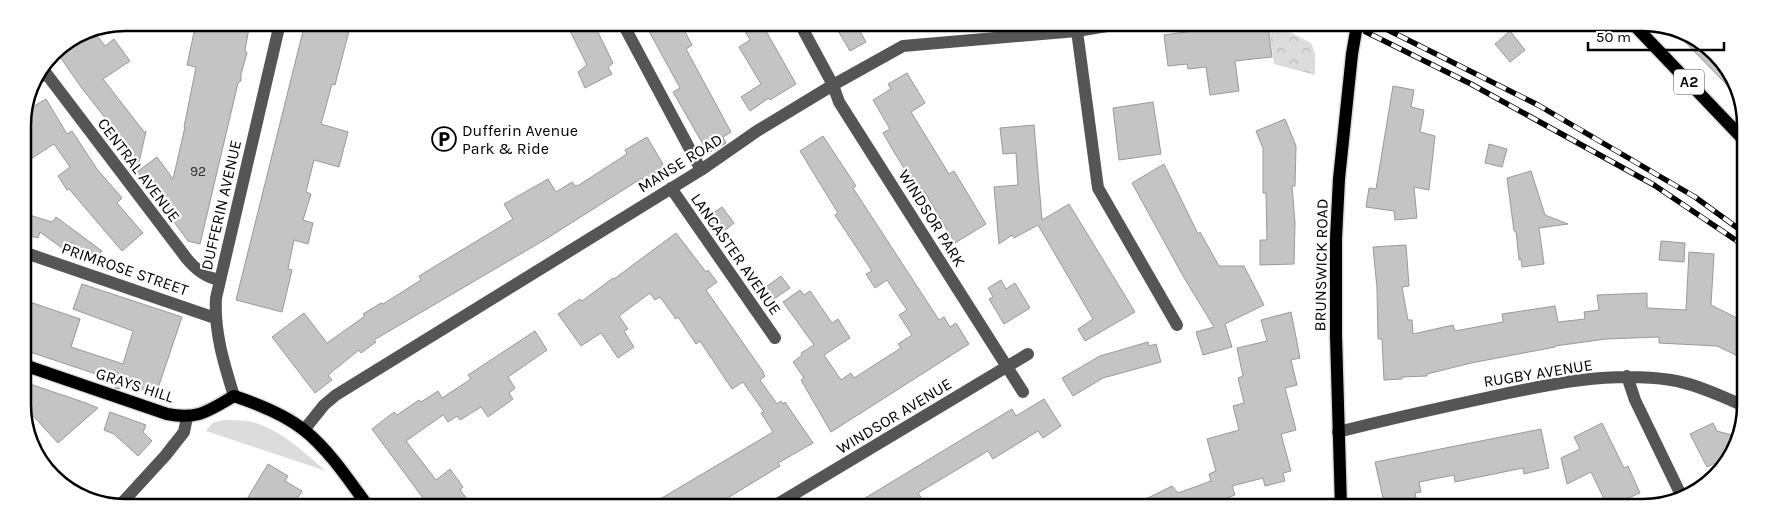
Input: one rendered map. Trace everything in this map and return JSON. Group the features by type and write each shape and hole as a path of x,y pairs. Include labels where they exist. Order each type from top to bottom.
{"main road":[{"name":"BRUNSWICK ROAD","path":"1341,499 1338,432 1336,238 1339,179 1356,31"},
{"name":"A2","path":"1640,31 1737,133"},
{"name":"GRAYS HILL","path":"31,367 167,414 187,417 206,412 234,396"},
{"path":"234,396 269,410 304,430 325,450 362,499"}],"street":[{"name":"DUFFERIN AVENUE","path":"234,396 223,360 215,318 219,280 278,31"},
{"path":"627,31 701,170"},
{"name":"WINDSOR PARK","path":"804,31 833,84 840,102 1023,392"},
{"path":"1076,31 1098,188 1177,326"},
{"name":"MANSE ROAD","path":"304,430 336,395 701,170 833,84 903,46 1076,31"},
{"name":"CENTRAL AVENUE","path":"47,74 187,259 208,278 219,280"},
{"name":"LANCASTER AVENUE","path":"671,188 775,338"},
{"name":"PRIMROSE STREET","path":"31,254 215,318"},
{"name":"WINDSOR AVENUE","path":"788,499 1028,354"},
{"path":"1626,376 1635,400 1679,492"},
{"name":"RUGBY AVENUE","path":"1338,432 1437,408 1550,384 1626,376 1673,380 1720,395 1737,403"},
{"path":"126,499 184,432 187,417"}],"green space":[{"path":"1270,31 1288,31 1311,43 1315,53 1315,75 1274,64"},
{"path":"223,420 250,422 268,428 294,444 326,471 206,431 212,423"}],"building":[{"path":"194,31 249,31 245,50 247,53 241,81 238,83 200,244 188,241 174,222 177,211 163,208 137,172 157,157 173,179 196,67 187,65"},
{"path":"303,31 349,31 335,85 332,84 321,124 348,132 339,167 314,160 306,192 311,194 303,220 313,223 308,244 294,240 288,269 292,270 282,312 236,300"},
{"path":"570,31 597,31 613,63 608,67 612,74 585,88 578,72 587,65"},
{"path":"649,31 685,31 692,45 686,49 731,132 723,137 726,143 708,153 673,92 680,88"},
{"path":"745,31 766,31 796,84 770,100 769,98 750,111 741,97 761,84 739,47 750,40"},
{"path":"838,31 860,31 866,42 850,51"},
{"path":"1193,31 1269,31 1272,57 1235,61 1239,91 1210,95 1206,67 1188,69 1187,64 1168,66 1164,35"},
{"path":"1510,31 1525,50 1510,62 1495,44"},
{"path":"95,36 97,36 105,46 114,39 130,61 103,79 145,133 146,131 138,167 123,149 127,146 60,57 83,41"},
{"path":"1683,40 1709,59 1721,73 1728,86"},
{"path":"907,73 925,103 911,112 949,174 954,171 986,224 955,243 924,191 920,194 883,133 890,129 873,100 891,89 888,84"},
{"path":"1393,86 1414,90 1411,107 1424,110 1420,132 1435,136 1429,190 1414,187 1417,218 1395,220 1394,211 1366,207 1369,188 1376,189"},
{"path":"46,99 67,134 72,131 97,169 122,198 117,203 143,233 122,251 69,189 67,190 58,176 70,167 54,144 31,159 31,119 33,107"},
{"path":"1153,102 1161,154 1119,160 1113,108"},
{"path":"1285,119 1296,146 1295,186 1292,186 1295,223 1294,264 1260,265 1260,240 1267,240 1266,193 1263,193 1263,148 1256,131"},
{"path":"1034,125 1042,220 1069,204 1135,312 1085,341 1078,329 1093,319 1038,225 1014,238 1012,235 999,244 994,187 1018,185 1016,153 1003,154 1000,128"},
{"path":"823,136 856,186 853,188 939,320 944,317 950,327 956,323 969,344 831,432 801,380 804,378 793,362 802,355 801,353 814,345 783,302 800,290 804,295 810,291 832,323 838,319 850,338 824,355 841,380 851,373 854,378 901,348 898,344 912,335 899,315 907,310 887,280 875,288 866,274 872,271 835,215 838,213 800,151"},
{"path":"647,137 663,164 658,171 643,180 642,178 546,239 374,340 376,342 361,353 359,350 328,375 332,380 315,393 272,337 304,313 327,343 365,316 363,314 421,280 419,276 513,219 504,204 548,179 556,192 572,182 575,186 579,185 627,154 625,150"},
{"path":"1489,144 1507,149 1502,167 1485,163"},
{"path":"1164,164 1198,234 1200,232 1219,266 1244,266 1264,305 1225,324 1232,347 1203,355 1196,332 1214,327 1183,276 1132,183"},
{"path":"1531,171 1545,215 1568,224 1539,228 1544,264 1522,267 1521,259 1519,260 1516,231 1514,231 1507,178"},
{"path":"722,207 734,223 719,235 706,218"},
{"path":"31,215 52,222 56,217 102,251 90,262 72,242 66,251 40,232 38,238 31,236"},
{"path":"676,233 706,272 708,270 717,282 706,290 764,373 765,376 760,380 777,404 781,401 783,404 785,402 813,443 778,463 780,466 726,499 660,499 773,432 761,413 764,412 743,382 732,389 700,341 696,344 678,317 676,319 660,297 655,300 650,293 619,316 628,329 624,331 634,347 618,358 601,333 581,346 558,314 580,299 582,301"},
{"path":"1661,241 1685,243 1684,262 1659,260"},
{"path":"1406,245 1409,286 1402,287 1408,320 1412,320 1413,334 1453,325 1455,331 1503,322 1502,314 1555,306 1558,322 1585,319 1584,312 1599,310 1597,295 1647,293 1647,308 1686,310 1689,252 1714,254 1711,305 1737,318 1737,356 1717,346 1659,343 1659,337 1606,339 1555,346 1471,363 1427,374 1427,376 1384,380 1382,339 1378,339 1377,288 1373,247"},
{"path":"781,276 790,288 771,301 763,289"},
{"path":"1001,280 1006,289 1015,283 1030,308 1004,324 989,299 993,297 988,288"},
{"path":"82,284 182,317 156,394 125,384 119,389 115,388 117,381 31,352 31,302 80,319 71,347 123,364 133,331 73,309"},
{"path":"1291,312 1300,358 1291,360 1297,385 1285,388 1296,430 1281,434 1291,471 1283,473 1285,481 1265,486 1263,478 1232,486 1235,495 1224,499 1146,499 1172,486 1178,493 1211,481 1209,474 1216,471 1207,439 1239,430 1233,406 1244,403 1238,378 1243,376 1237,348 1267,341 1261,320"},
{"path":"535,331 547,350 508,377 515,388 509,393 513,399 488,417 481,407 460,420 457,416 448,422 443,415 406,441 436,480 450,469 463,487 460,490 467,499 424,499 372,429 394,412 397,415 419,400 421,402 438,391 442,398 471,379 468,375"},
{"path":"1148,342 1149,346 1156,344 1161,362 1103,378 1073,396 1062,378 1100,356"},
{"path":"31,384 98,408 58,443 32,414"},
{"path":"1044,399 1061,426 1043,438 1038,431 993,459 988,451 918,493 922,499 864,499 1012,409 1016,416"},
{"path":"110,412 146,425 143,432 152,441 138,456 114,434 104,430"},
{"path":"1602,423 1624,468 1628,466 1640,493 1626,499 1604,499 1591,472 1567,484 1561,458 1580,449 1574,437"},
{"path":"1713,423 1717,431 1732,435 1717,462 1707,467 1690,434"},
{"path":"1541,429 1549,468 1524,474 1523,468 1455,482 1454,475 1419,482 1421,492 1415,493 1416,499 1383,499 1375,462"},
{"path":"268,464 288,476 285,481 302,491 297,499 247,499"}],"railway":[{"path":"1364,31 1471,84 1654,185 1737,241"},
{"path":"1390,31 1538,105 1695,197 1737,228"}],"place":[{"name":"Dufferin Avenue Park & Ride","path":"444,139"}]}
